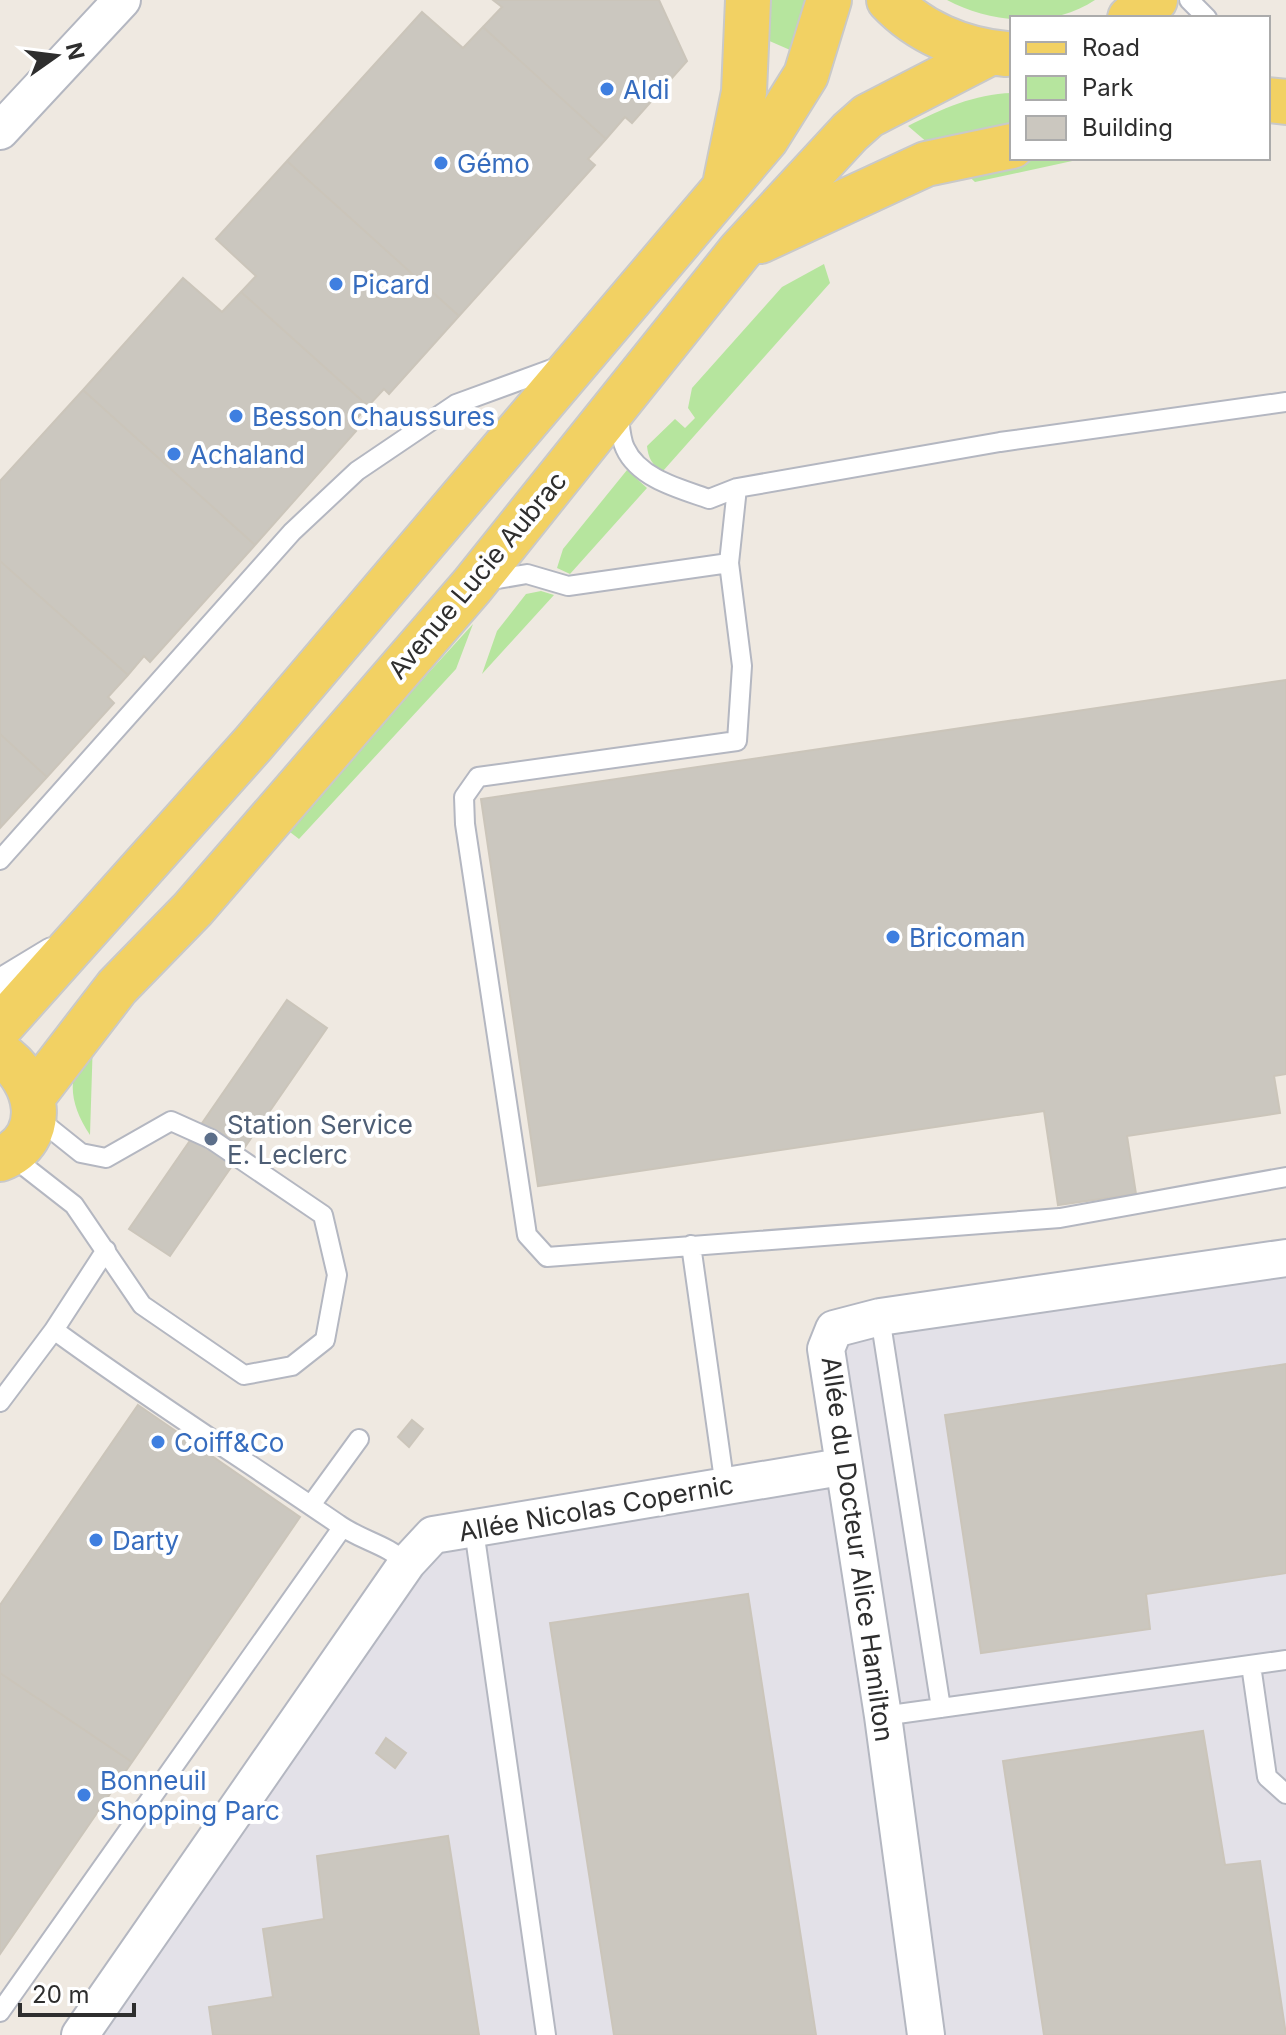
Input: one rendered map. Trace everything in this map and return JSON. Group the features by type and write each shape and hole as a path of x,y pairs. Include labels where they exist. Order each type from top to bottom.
{"main road":[{"path":"725,184 744,92 748,0"},
{"path":"0,1027 68,947 253,744 766,139 806,75 829,0"},
{"path":"889,0 926,30 1001,54"},
{"path":"1133,16 1155,0"},
{"name":"Avenue Lucie Aubrac","path":"5,1157 27,1135 34,1105 117,987 193,909 472,586 740,251 868,116 940,79 1001,54"},
{"path":"740,251 926,164 1010,146"},
{"path":"0,1054 15,1063 27,1078 34,1105"}],"street":[{"path":"0,131 122,0"},
{"path":"0,988 68,947"},
{"name":"Allée du Docteur Alice Hamilton","path":"926,2035 883,1716 841,1467 826,1349 834,1329 880,1317 1286,1258"},
{"name":"Allée Nicolas Copernic","path":"80,2035 407,1563 433,1535 841,1467"}],"lane":[{"path":"1189,0 1205,16"},
{"path":"1270,86 1286,103"},
{"path":"0,860 292,532 357,471 456,404 520,378 582,359"},
{"path":"617,404 625,449 662,483 709,499 737,488 1000,442 1286,402"},
{"path":"737,488 729,563 742,666 737,741 478,777 464,797 465,824 527,1235 547,1257 1060,1218 1286,1177"},
{"path":"472,586 499,577 527,574 568,586 729,563"},
{"path":"5,1157 74,1205 142,1305 244,1375 292,1366 325,1340 337,1275 323,1215 211,1139 171,1121 106,1158 81,1153 34,1105"},
{"path":"691,1245 725,1487"},
{"path":"0,1402 54,1330 106,1250"},
{"path":"880,1317 941,1708"},
{"path":"54,1330 131,1386 342,1528 392,1549 407,1563"},
{"path":"311,1505 359,1439"},
{"path":"0,2012 342,1528"},
{"path":"474,1530 546,2035"},
{"path":"883,1716 1286,1660"},
{"path":"1251,1665 1267,1777 1286,1794"}],"shaded area":[{"path":"1286,1268 1286,2035 75,2035 428,1532 834,1461 817,1336"}],"green space":[{"path":"757,0 810,0 797,53 756,35"},
{"path":"947,0 1095,0 1060,15 1010,16 1010,19 964,8"},
{"path":"1010,93 1010,133 935,149 908,126 971,99"},
{"path":"1010,159 1077,160 975,182 961,169"},
{"path":"824,264 830,283 663,471 656,467 647,446 675,419 685,428 695,418 688,408 692,388 782,287"},
{"path":"627,470 647,488 570,574 557,568 563,549"},
{"path":"541,591 554,595 482,674 497,631 526,594"},
{"path":"473,624 456,669 299,839 286,829"},
{"path":"93,1039 90,1135 77,1110 73,1086 78,1063"}],"building":[{"name":"Aldi","path":"493,0 659,0 687,61 632,123 625,117 606,139 483,27 502,7"},
{"name":"Gémo","path":"422,12 463,48 483,27 606,139 588,159 595,165 459,316 287,161"},
{"name":"Picard","path":"287,161 459,316 389,394 384,389 368,406 241,292 256,276 216,239"},
{"name":"Besson Chaussures","path":"183,278 222,312 241,292 368,406 350,426 356,431 255,545 83,390"},
{"path":"83,390 255,545 150,662 144,656 128,675 0,561 0,481"},
{"path":"0,561 128,675 108,697 114,703 47,777 0,734"},
{"name":"Bricoman","path":"1286,680 1286,1074 1274,1076 1280,1113 1127,1136 1136,1194 1058,1205 1044,1111 538,1186 481,799"},
{"path":"0,734 47,777 0,828"},
{"path":"287,1000 327,1028 170,1256 129,1229"},
{"path":"1286,1364 1286,1573 1146,1594 1150,1629 981,1653 945,1415"},
{"path":"138,1405 300,1517 132,1762 0,1673 0,1605"},
{"path":"412,1420 423,1429 409,1447 398,1437"},
{"path":"748,1594 816,2035 614,2035 550,1623"},
{"path":"0,1673 132,1762 0,1954"},
{"path":"1203,1731 1225,1865 1260,1861 1286,2035 1044,2035 1003,1761"},
{"path":"386,1738 406,1753 395,1768 376,1753"},
{"path":"448,1836 479,2035 213,2035 209,2007 273,1997 263,1929 324,1919 317,1856"}],"place":[{"name":"Aldi","path":"607,89"},
{"name":"Gémo","path":"441,163"},
{"name":"Picard","path":"336,284"},
{"name":"Besson Chaussures","path":"236,416"},
{"name":"Achaland","path":"174,454"},
{"name":"Bricoman","path":"893,937"},
{"name":"Station Service E. Leclerc","path":"211,1139"},
{"name":"Coiff&Co","path":"158,1442"},
{"name":"Darty","path":"96,1540"},
{"name":"Bonneuil Shopping Parc","path":"84,1795"}]}
